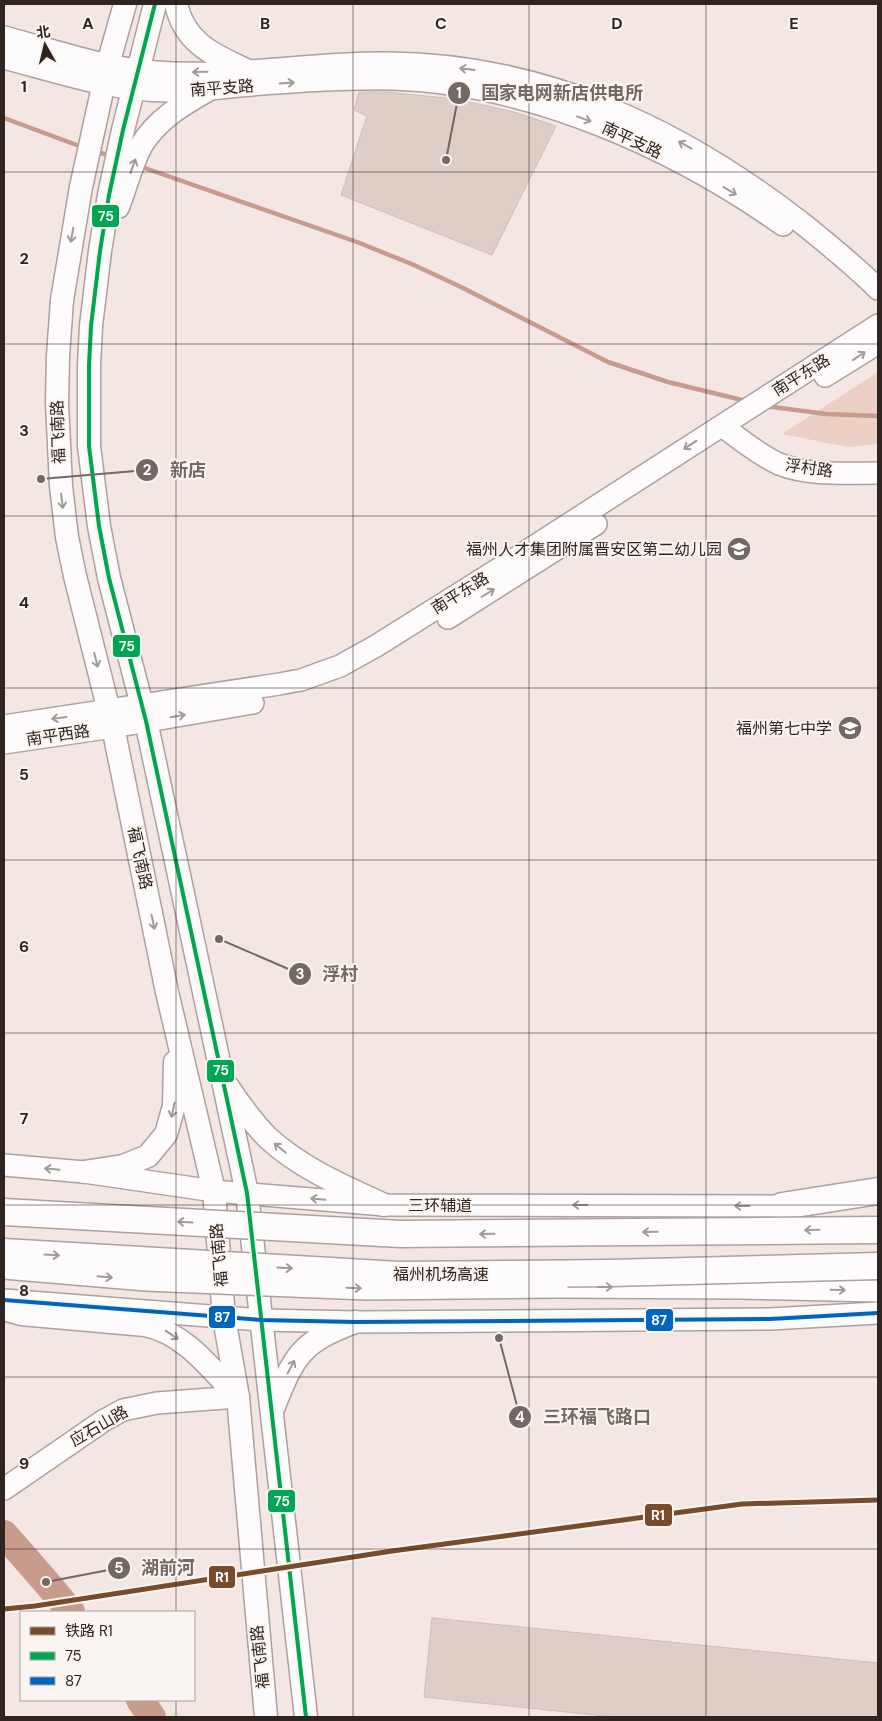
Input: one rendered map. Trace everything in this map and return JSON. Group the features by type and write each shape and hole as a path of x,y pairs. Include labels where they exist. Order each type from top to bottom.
{"highway":[{"path":"782,1206 878,1192"},
{"path":"4,1212 400,1234 878,1229"},
{"name":"福州机场高速","path":"4,1252 398,1275 611,1273 878,1266"},
{"path":"611,1273 878,1276"}],"main road":[{"name":"福飞南路","path":"125,4 106,74 81,187 62,300 58,356 60,486 75,576 110,719 167,992 214,1190 224,1318 238,1398 266,1717"},
{"name":"福飞南路","path":"155,4 123,130 115,198 100,251 91,326 89,446 99,526 109,578 143,713 247,1193 306,1717"},
{"path":"176,4 188,33 199,44 213,54 248,71"},
{"path":"4,36 106,74"},
{"path":"4,58 136,79"},
{"name":"南平支路","path":"136,79 174,73 248,71 366,63 416,64 469,69 516,77 575,95 616,111 688,146 762,193 854,265 878,289"},
{"name":"南平支路","path":"136,79 166,91 208,90 345,79 394,79 469,88 542,104 610,129 686,166 724,188 773,218 802,239 845,274 878,306"},
{"path":"115,198 149,134 164,119 208,90"},
{"name":"南平东路","path":"729,426 753,422 878,325"},
{"name":"南平东路","path":"110,719 143,713 282,698 320,687 353,674 508,581 729,426 803,382 851,361 878,343"},
{"name":"浮村路","path":"729,426 769,458 790,468 820,472 878,473"},
{"name":"南平西路","path":"4,726 110,719"},
{"name":"南平西路","path":"4,743 110,719"},
{"path":"84,1172 123,1166 148,1156 166,1134 174,1106 175,1067 167,992"},
{"path":"223,1082 249,1117 268,1137 295,1160 324,1177 384,1205"},
{"name":"三环辅道","path":"4,1165 84,1172 214,1190 384,1205 782,1206 878,1204"},
{"path":"4,1268 146,1280 348,1288 557,1287 878,1291"},
{"path":"4,1300 224,1318 355,1322 770,1319 878,1313"},
{"path":"4,1309 21,1314 145,1325 159,1328 191,1348 238,1398"},
{"path":"272,1412 293,1362 305,1348 331,1331 355,1322"},
{"name":"应石山路","path":"4,1489 103,1421 123,1410 157,1402 238,1398"}],"shaded area":[{"path":"878,372 878,444 848,447 782,434"}],"building":[{"path":"359,92 385,92 456,99 514,112 556,126 492,255 341,195 367,116 354,110"},
{"path":"432,1618 878,1663 878,1717 614,1717 424,1697"}],"waterway":[{"path":"4,118 82,147"},
{"path":"94,151 111,156"},
{"path":"139,166 357,242 414,265 608,362 668,382 746,401"},
{"path":"765,406 826,414 878,416"},
{"path":"4,1534 70,1611"},
{"path":"141,1701 152,1717"}],"rail line":[{"name":"R1","path":"4,1609 35,1606 392,1551 742,1504 878,1500"}],"transit line":[{"name":"75","path":"155,4 123,130 109,195 100,251 91,326 89,446 99,526 109,578 146,721 247,1193 306,1717"},
{"name":"87","path":"4,1300 261,1320 355,1322 770,1319 878,1313"}],"place":[{"name":"国家电网新店供电所","path":"446,160"},
{"name":"新店","path":"41,479"},
{"name":"福州人才集团附属晋安区第二幼儿园","path":"739,549"},
{"name":"福州第七中学","path":"850,728"},
{"name":"浮村","path":"219,939"},
{"name":"三环福飞路口","path":"499,1338"},
{"name":"湖前河","path":"46,1582"}]}
